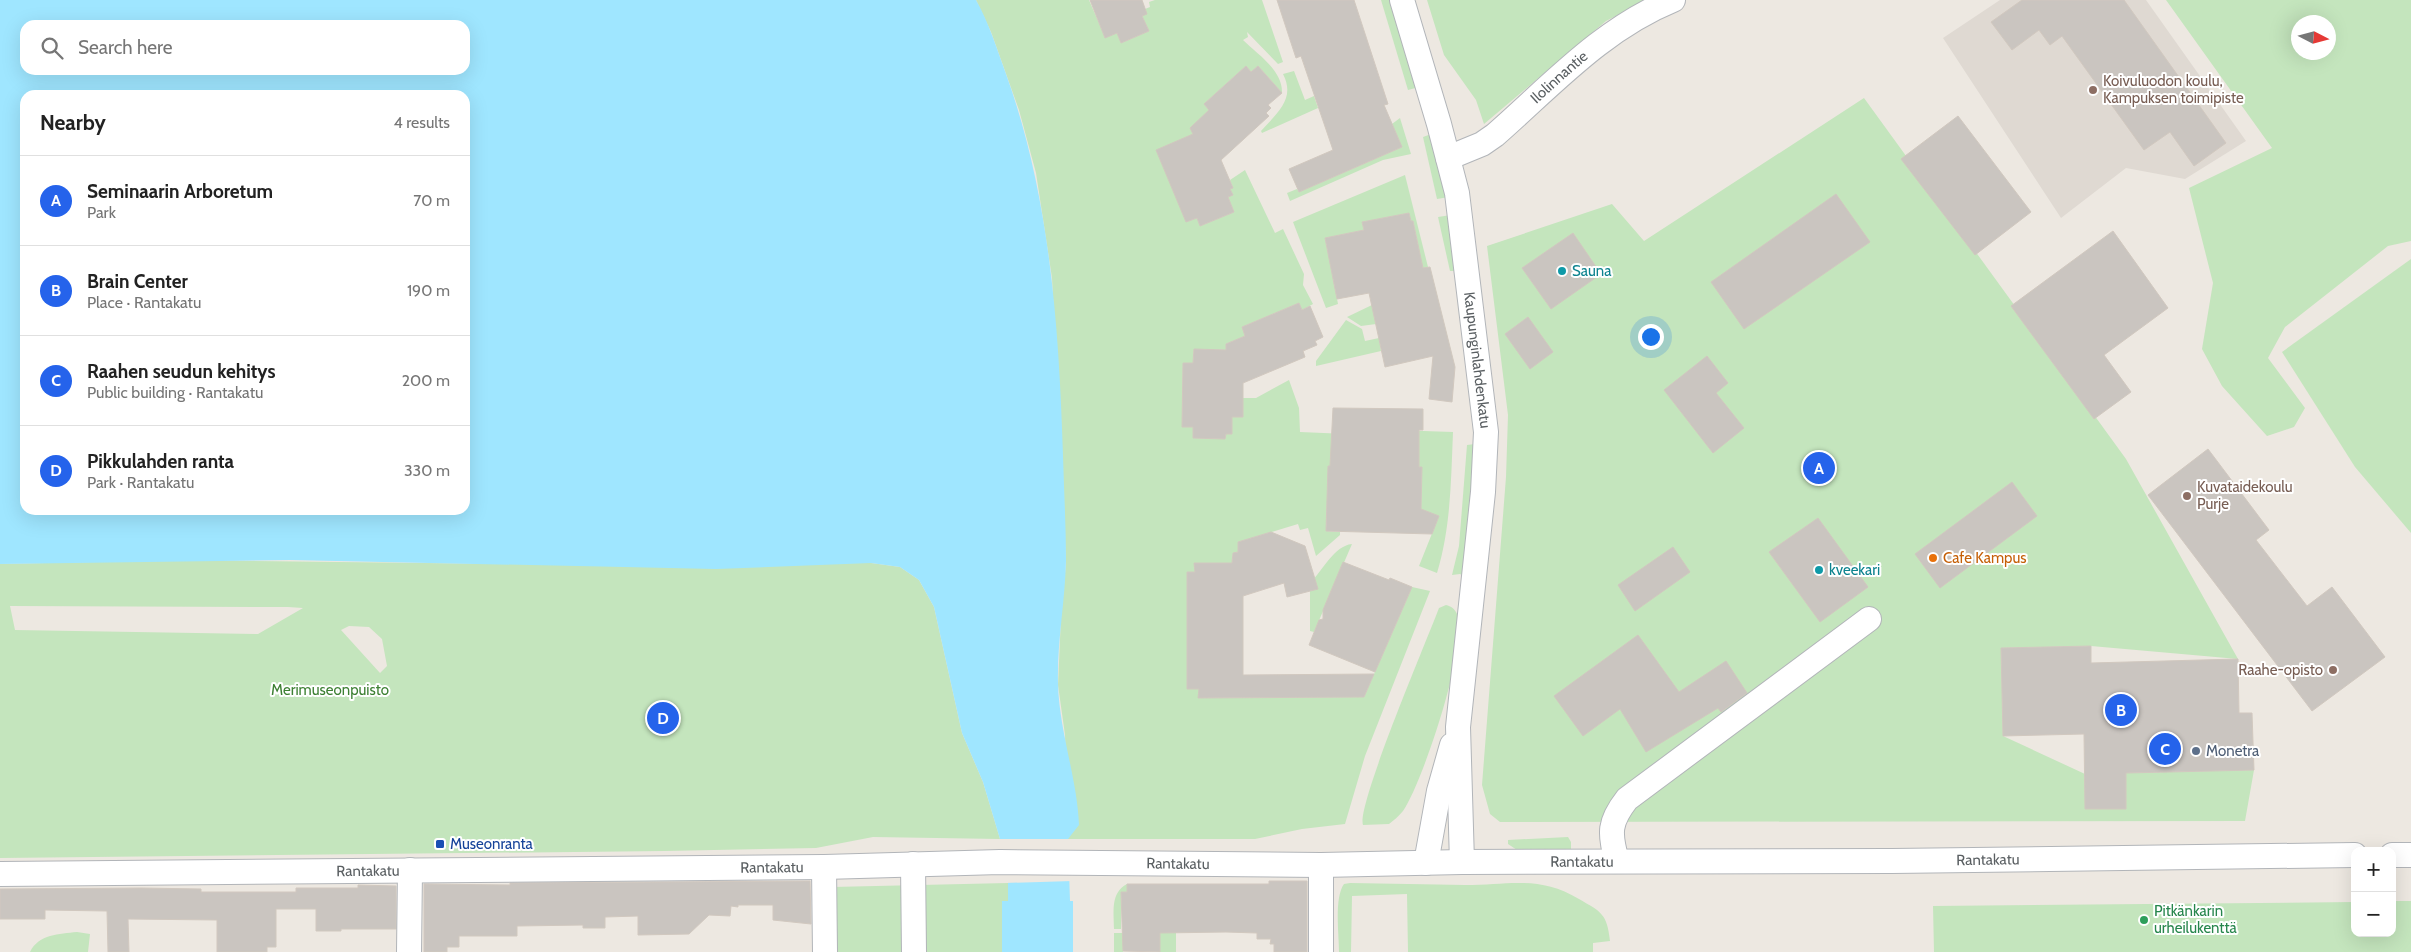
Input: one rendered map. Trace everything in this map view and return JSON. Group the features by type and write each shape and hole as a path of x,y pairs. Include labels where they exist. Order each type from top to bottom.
{"street":[{"name":"Kaupunginlahdenkatu","path":"1402,0 1457,193 1486,432 1483,492 1458,727 1462,862"},
{"name":"Ilolinnantie","path":"1448,158 1482,144 1495,135 1578,58 1600,41 1654,8 1673,0"},
{"path":"1617,861 1610,840 1611,829 1614,818 1627,799 1869,619"},
{"name":"Kaupunginlahdenkatu","path":"1426,863 1439,792 1458,727"},
{"name":"Rantakatu","path":"0,874 824,867 1000,862 1321,864 1892,861 2351,855"},
{"path":"2396,855 2411,855"},
{"path":"913,864 914,952"},
{"path":"1321,864 1321,952"},
{"path":"824,867 825,952"},
{"path":"409,952 410,870"}],"shaded area":[{"name":"Koivuluodon koulu, Kampuksen toimipiste","path":"2000,0 2146,0 2246,141 2185,179 2126,168 2061,218 1943,38"}],"green space":[{"path":"976,0 1089,0 1105,37 1117,33 1121,43 1149,31 1142,16 1145,9 1150,7 1149,2 1155,0 1262,0 1283,62 1278,64 1247,32 1248,37 1243,40 1274,70 1281,85 1282,93 1258,66 1251,72 1246,66 1204,104 1209,110 1193,135 1186,222 1197,218 1200,226 1234,212 1228,197 1233,195 1230,189 1233,188 1230,180 1245,170 1275,233 1283,229 1304,274 1303,285 1313,304 1302,310 1299,303 1242,327 1245,336 1226,344 1226,350 1194,349 1193,363 1183,363 1182,427 1193,427 1193,438 1225,439 1226,434 1232,434 1232,417 1243,417 1243,398 1256,398 1289,380 1299,408 1300,432 1394,436 1394,430 1453,432 1448,521 1437,573 1419,566 1439,516 1421,511 1422,467 1328,466 1328,487 1335,503 1327,503 1326,531 1340,532 1340,535 1316,556 1308,528 1300,530 1298,524 1238,542 1238,552 1233,553 1232,563 1195,563 1195,572 1187,573 1187,689 1199,689 1199,698 1364,697 1412,587 1430,591 1365,756 1345,824 1302,829 1255,839 1068,839 1065,735 1058,685 1061,616 1066,563 1052,278 1036,173 1019,110 991,32"},
{"path":"1381,0 1393,0 1419,87 1408,90"},
{"path":"1427,0 1647,0 1606,21 1484,124 1476,100 1444,55"},
{"path":"2166,0 2411,0 2411,241 2388,246 2285,327 2268,358 2305,408 2294,427 2267,436 2222,386 2202,349 2213,283 2189,188 2272,148"},
{"path":"1294,71 1305,100 1314,96 1318,108 1262,133 1261,131 1278,112 1286,98 1286,83 1283,74"},
{"path":"1864,98 2126,459 2238,659 2091,646 2001,648 2003,736 2085,774 2254,770 2245,821 1500,822 1490,814 1482,785 1506,477 1508,415 1487,246 1612,204 1644,241"},
{"path":"1400,118 1411,154 1383,160 1290,201 1287,193 1297,189 1299,192 1402,147 1392,124"},
{"path":"1434,133 1449,197 1437,199 1423,137"},
{"path":"1405,175 1428,267 1420,269 1412,246 1418,244 1413,221 1411,221 1409,213 1362,222 1364,230 1325,238 1328,253 1338,251 1350,274 1333,278 1338,304 1326,308 1293,222"},
{"path":"1451,215 1458,271 1450,271 1438,217"},
{"path":"2411,259 2411,533 2355,467 2282,352"},
{"path":"1372,305 1376,324 1361,326 1347,317"},
{"path":"1346,320 1362,329 1365,341 1379,338 1381,351 1316,366 1316,361"},
{"path":"1475,444 1465,577 1460,574 1452,575 1459,546 1467,445"},
{"path":"1352,544 1314,632 1310,631 1310,591 1313,590 1311,582 1334,554"},
{"name":"Merimuseonpuisto","path":"181,560 508,564 871,563 900,567 919,580 934,607 962,733 983,782 1000,839 873,837 816,848 664,851 0,858 0,564","holes":["10,606 288,607 303,608 258,634 15,630","349,626 369,627 382,639 387,666 380,673 341,630"]},
{"path":"1446,605 1453,608 1457,614 1459,630 1450,682 1432,745 1403,811 1389,824 1363,825 1364,811 1370,787 1394,721 1439,608"},
{"path":"1568,837 1571,842 1571,852 1520,852 1508,844 1508,840"},
{"path":"1008,883 1008,901 1002,901 1002,952 834,952 832,887"},
{"path":"1127,884 1127,892 1121,893 1121,929 1114,929 1115,898 1118,892"},
{"path":"1344,884 1537,884 1564,892 1602,914 1607,924 1610,941 1593,943 1593,952 1408,952 1407,894 1352,896 1351,952 1339,952 1339,898"},
{"name":"Pitkänkarin urheilukenttä","path":"2396,901 2411,901 2411,952 1934,952 1933,906 2351,902 2351,937 2396,937"},
{"path":"1160,918 1176,928 1176,952 1160,952"},
{"path":"77,932 90,934 88,952 30,952 44,938 57,934"},
{"path":"1114,933 1123,933 1123,952 1114,952"}],"water":[{"path":"0,0 976,0 989,27 1006,74 1021,120 1033,167 1050,262 1055,311 1059,359 1066,548 1058,683 1061,719 1075,789 1079,825 1068,839 1070,901 1073,901 1073,952 1002,952 1002,901 1008,901 1008,857 1000,856 1000,839 983,782 962,733 934,607 919,580 900,567 871,563 716,569 290,560 0,564"}],"pier":[{"path":"1000,839 1071,839 1073,881 1005,883 1005,859 1000,858"}],"building":[{"path":"1090,0 1142,0 1147,14 1142,16 1149,31 1121,43 1117,33 1105,38"},
{"path":"1277,0 1354,0 1388,104 1384,105 1402,147 1299,192 1289,169 1333,150 1301,56 1296,58"},
{"path":"2022,0 2124,0 2226,143 2194,166 2170,132 2144,150 2062,36 2050,45 2039,30 2012,50 1991,22"},
{"path":"1246,66 1251,72 1258,66 1282,93 1268,105 1271,108 1266,113 1269,116 1221,160 1233,188 1230,189 1233,195 1228,197 1234,212 1200,226 1197,218 1186,222 1156,150 1193,134 1190,128 1209,110 1204,104"},
{"path":"1958,116 2031,212 1975,255 1901,159"},
{"path":"1836,194 1870,242 1744,329 1711,282"},
{"path":"1409,213 1411,221 1413,221 1423,268 1430,267 1455,367 1452,402 1429,399 1433,356 1385,367 1369,293 1337,299 1325,238 1364,230 1362,222"},
{"path":"2113,231 2168,308 2104,355 2131,392 2094,419 2011,306"},
{"name":"Sauna","path":"1573,233 1601,274 1551,309 1522,268"},
{"path":"1299,303 1302,310 1310,306 1323,337 1315,341 1317,345 1303,351 1305,357 1243,383 1243,417 1232,417 1232,434 1226,434 1225,439 1193,438 1193,427 1182,427 1183,363 1193,363 1194,349 1226,350 1226,344 1245,336 1242,327"},
{"path":"1528,317 1553,352 1530,369 1505,334"},
{"path":"1707,356 1728,383 1716,393 1744,428 1713,453 1664,390"},
{"path":"1333,408 1423,409 1423,430 1419,430 1419,467 1422,467 1421,509 1439,516 1432,534 1326,531 1328,466 1330,466"},
{"path":"2208,449 2269,530 2256,540 2307,606 2332,587 2385,657 2312,711 2148,495"},
{"path":"2012,482 2037,516 1940,588 1915,554"},
{"name":"kveekari","path":"1818,518 1868,587 1820,622 1769,552"},
{"path":"1271,532 1305,546 1318,589 1287,597 1284,583 1243,596 1243,675 1374,674 1364,697 1198,698 1199,689 1187,689 1187,572 1195,572 1194,563 1232,563 1233,553 1238,552 1238,542"},
{"path":"1673,547 1690,572 1635,611 1618,585"},
{"path":"1343,562 1412,587 1375,672 1309,645 1319,620 1323,619 1323,610"},
{"path":"1638,635 1679,692 1726,661 1747,693 1721,712 1718,708 1646,752 1620,709 1583,736 1554,696"},
{"path":"2091,646 2091,663 2238,659 2239,713 2252,713 2254,770 2126,773 2126,809 2085,809 2084,734 2003,736 2001,648"},
{"path":"810,881 811,924 773,920 773,905 738,905 738,907 731,906 730,916 709,915 689,934 638,935 638,916 605,917 605,928 583,928 583,925 517,926 517,936 459,936 459,947 447,947 447,952 424,952 424,884 510,885 510,883"},
{"path":"1269,881 1307,881 1307,952 1274,952 1274,944 1270,944 1271,939 1257,939 1257,933 1226,932 1160,933 1160,952 1123,951 1121,892 1127,892 1127,884 1269,884"},
{"path":"358,885 396,886 396,929 316,931 316,909 276,909 276,947 267,947 267,952 217,952 217,920 128,919 129,952 108,952 107,911 45,910 45,919 0,919 0,889 141,888 201,889 201,892 296,892 296,888 358,888"}],"place":[{"name":"Koivuluodon koulu, Kampuksen toimipiste","path":"2093,90"},
{"name":"Sauna","path":"1562,271"},
{"name":"Seminaarin Arboretum","path":"1819,468"},
{"name":"Kuvataidekoulu Purje","path":"2187,496"},
{"name":"Cafe Kampus","path":"1933,558"},
{"name":"kveekari","path":"1819,570"},
{"name":"Raahe-opisto","path":"2333,670"},
{"name":"Brain Center","path":"2121,710"},
{"name":"Pikkulahden ranta","path":"663,718"},
{"name":"Raahen seudun kehitys","path":"2165,749"},
{"name":"Monetra","path":"2196,751"},
{"name":"Museonranta","path":"440,844"},
{"name":"Pitkänkarin urheilukenttä","path":"2144,920"}]}
